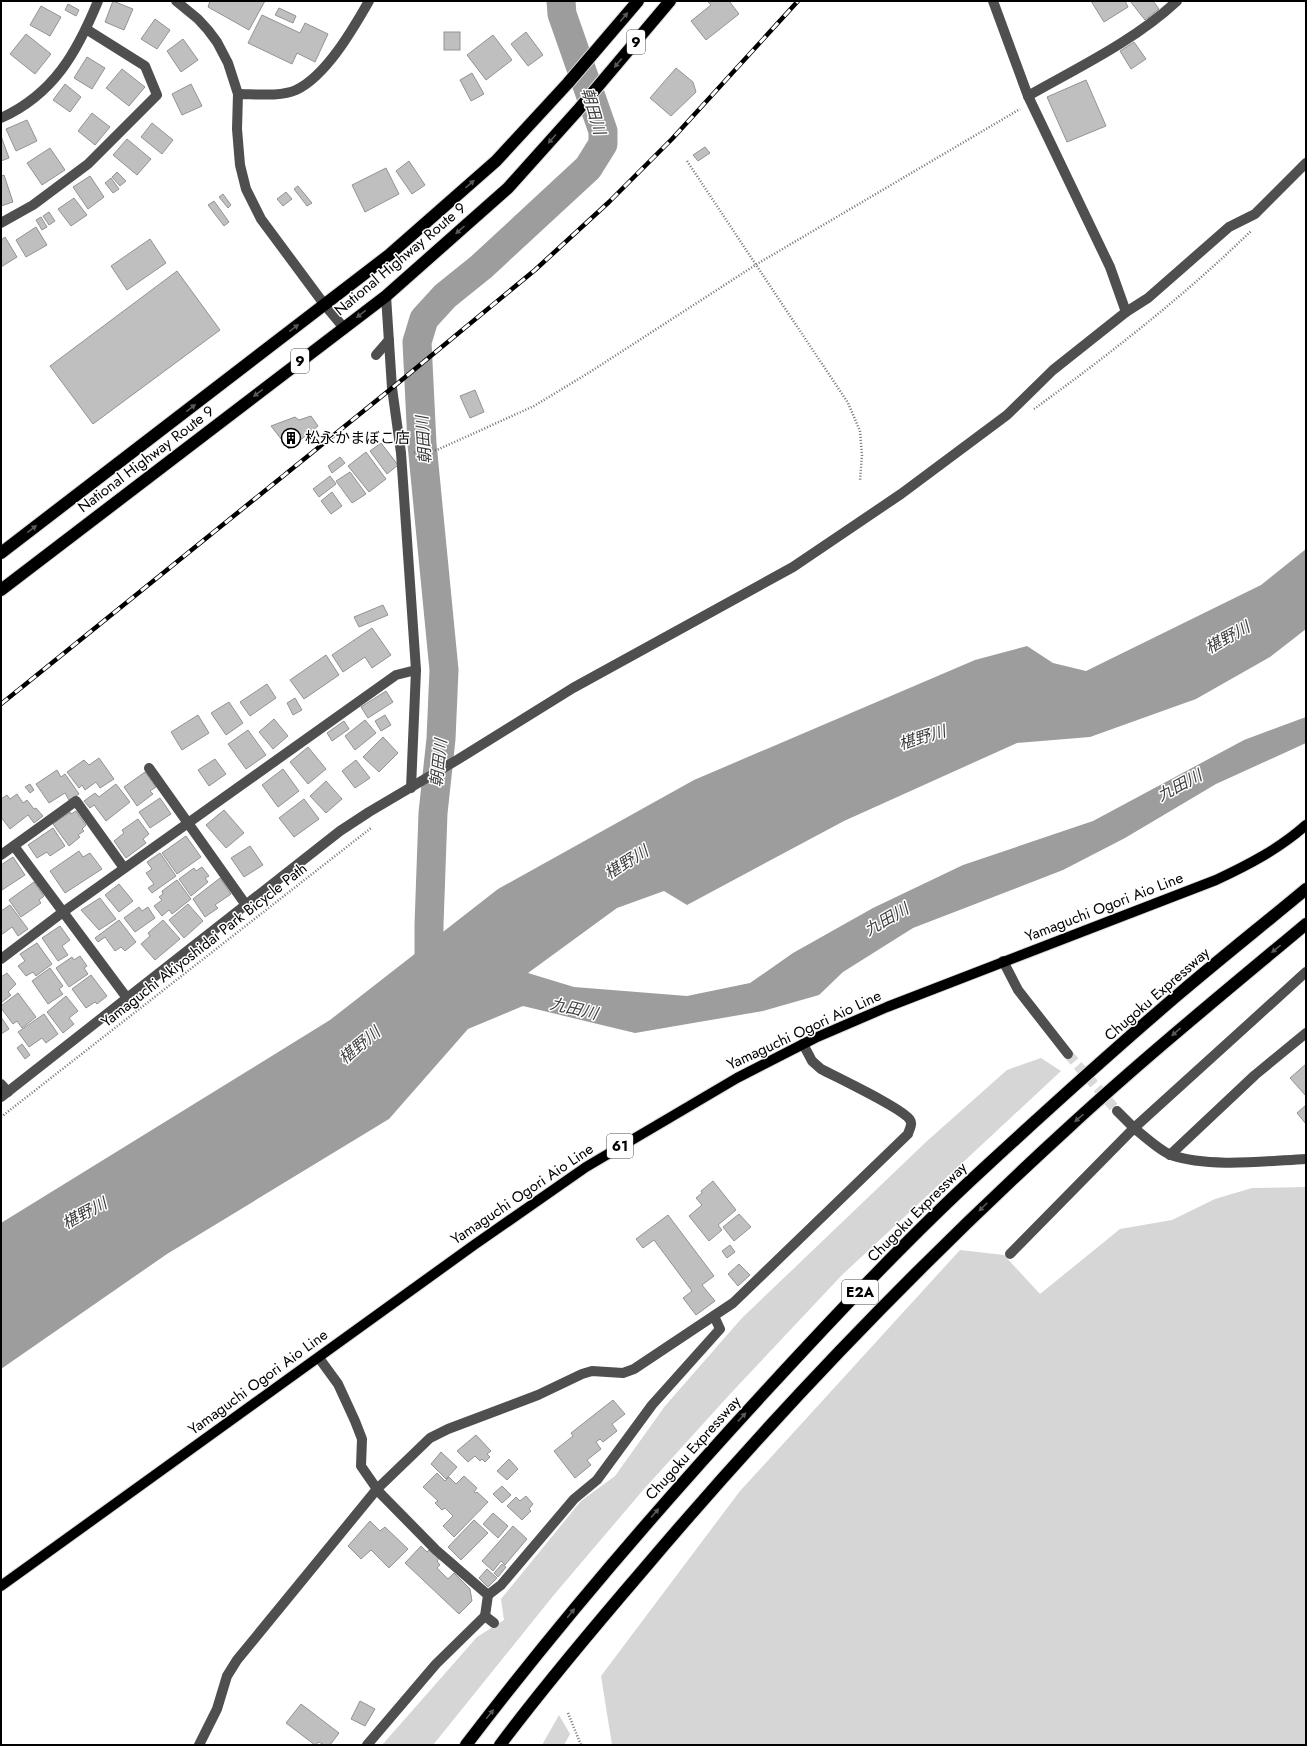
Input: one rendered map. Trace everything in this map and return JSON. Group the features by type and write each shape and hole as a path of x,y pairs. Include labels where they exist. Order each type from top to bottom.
{"highway":[{"name":"National Highway Route 9","path":"1,553 389,255 496,161 568,83 638,1"},
{"name":"National Highway Route 9","path":"1,590 386,296 508,188 602,83 670,1"},
{"name":"Chugoku Expressway","path":"466,1745 592,1588 655,1513 802,1352 876,1275 980,1172 1179,994 1306,889"},
{"name":"E2A","path":"500,1745 598,1622 674,1533 832,1358 993,1197 1070,1126 1194,1016 1306,924"}],"main road":[{"name":"Yamaguchi Ogori Aio Line","path":"1,1586 474,1245 586,1167 737,1078 803,1044 887,1007 1216,880 1259,860 1291,839 1306,825"}],"street":[{"path":"1,118 23,107 38,96 54,80 72,55 86,29 98,1"},
{"path":"176,1 198,19 217,42 228,63 238,94 240,165 246,189 261,219 324,304 344,328"},
{"path":"238,94 268,94 295,90 315,78 338,48 369,1"},
{"path":"993,1 1030,99 1110,267 1126,312"},
{"path":"1030,99 1121,44 1158,19 1177,1"},
{"path":"1,223 34,205 88,164 157,96 145,66 86,29"},
{"path":"1,1084 4,1095 340,831 573,688 799,562 901,494 1007,415 1053,370 1126,312 1148,298 1229,227 1255,214 1306,163"},
{"path":"386,296 394,413 401,453 416,670 411,788"},
{"path":"376,355 389,340"},
{"path":"1,958 124,868 396,675 416,670"},
{"path":"149,768 246,905"},
{"path":"1,855 76,801 124,868"},
{"path":"14,846 127,998"},
{"path":"1004,962 1018,990 1068,1054"},
{"path":"1010,1254 1134,1128 1306,972"},
{"path":"1170,1155 1255,1075 1306,1033"},
{"path":"199,1745 217,1709 227,1676 237,1660 377,1489 430,1438 448,1428 531,1398 592,1371 623,1373 634,1369 733,1303 908,1134 912,1124 910,1119 892,1107 821,1069 812,1061 803,1044"},
{"path":"1117,1111 1134,1128 1170,1155 1197,1161 1247,1162 1306,1159"},
{"path":"367,1745 436,1664 485,1616 488,1595 501,1585 574,1499 597,1480 652,1405 720,1329 714,1316"},
{"path":"319,1358 338,1384 355,1422 362,1439 361,1466 377,1489 436,1550 488,1595"},
{"path":"485,1616 494,1623"}],"path":[{"path":"401,453 437,450 534,406 590,372 757,264 1030,99"},
{"path":"687,161 757,264 848,403 860,431 862,455 860,480"},
{"name":"Yamaguchi Akiyoshidai Park Bicycle Path","path":"1,1117 377,823"},
{"path":"568,1713 581,1745"}],"shaded area":[{"path":"1041,1058 1061,1071 842,1275 731,1393 644,1489 553,1596 433,1745 382,1745 477,1637 504,1620 501,1599 581,1501 615,1476 665,1406 742,1318 927,1141 1007,1070"},
{"path":"1306,1187 1306,1745 612,1745 601,1676 740,1491 960,1250 1004,1255 1040,1294 1120,1229 1172,1220 1215,1199 1252,1188"},
{"path":"559,1715 570,1734 564,1745 542,1745"}],"water":[{"path":"1306,549 1306,629 1270,657 1196,699 1090,737 1017,743 844,821 687,905 664,891 617,908 528,973 574,987 687,996 750,983 793,953 873,908 963,865 1093,821 1244,740 1306,717 1306,743 1216,784 1125,838 1063,870 913,928 843,972 819,995 763,1011 635,1033 523,1006 468,1029 389,1119 167,1254 1,1369 1,1223 330,1020 498,889 694,780 975,660 1027,646 1053,663 1086,671 1261,585"}],"building":[{"path":"113,1 133,9 124,30 105,22"},
{"path":"210,1 265,1 249,30 208,7"},
{"path":"707,1 729,1 739,14 706,40 691,21 711,5"},
{"path":"1091,1 1125,1 1128,7 1104,22"},
{"path":"1130,1 1153,1 1159,9 1145,20"},
{"path":"68,4 79,10 76,16 65,10"},
{"path":"41,6 61,17 50,36 30,25"},
{"path":"279,8 296,16 293,23 275,15"},
{"path":"262,15 300,33 305,23 328,34 315,62 297,53 292,64 248,43"},
{"path":"155,19 170,30 157,49 141,39"},
{"path":"444,32 460,32 460,50 444,50"},
{"path":"526,32 543,55 528,66 511,44"},
{"path":"26,34 51,54 35,74 10,54"},
{"path":"493,35 512,60 486,80 467,55"},
{"path":"183,39 198,60 181,72 167,51"},
{"path":"1134,42 1146,59 1131,69 1120,51"},
{"path":"87,57 105,68 92,89 74,78"},
{"path":"676,68 693,82 696,92 671,116 650,98"},
{"path":"122,69 145,87 129,106 106,88"},
{"path":"472,73 484,94 471,101 460,80"},
{"path":"1086,80 1106,126 1067,142 1047,97"},
{"path":"65,84 81,97 70,112 53,100"},
{"path":"191,84 202,106 182,115 172,94"},
{"path":"92,113 110,127 95,145 78,131"},
{"path":"27,120 37,141 16,151 6,129"},
{"path":"152,123 173,140 162,154 141,137"},
{"path":"1,136 9,158 1,161"},
{"path":"127,139 151,159 137,175 113,155"},
{"path":"705,147 710,153 698,161 693,155"},
{"path":"50,148 65,170 42,185 27,163"},
{"path":"409,161 425,185 412,194 396,171"},
{"path":"386,168 399,194 365,212 352,185"},
{"path":"117,172 126,181 120,186 112,177"},
{"path":"4,175 13,202 1,206 1,176"},
{"path":"90,176 104,197 88,209 73,187"},
{"path":"111,178 119,189 113,193 105,183"},
{"path":"298,186 312,203 307,206 294,189"},
{"path":"286,192 292,199 283,206 277,199"},
{"path":"223,194 231,205 228,208 219,197"},
{"path":"74,198 87,215 71,226 58,209"},
{"path":"214,201 229,222 224,226 208,205"},
{"path":"49,212 55,221 49,225 43,216"},
{"path":"41,217 47,227 42,230 36,220"},
{"path":"36,227 47,245 26,257 16,240"},
{"path":"5,237 17,257 1,267 1,240"},
{"path":"150,239 166,263 127,290 111,266"},
{"path":"177,271 220,330 93,424 50,366"},
{"path":"475,390 484,412 470,418 460,396"},
{"name":"松永かまぼこ店","path":"311,416 318,426 289,449 271,426 295,417 299,420"},
{"path":"381,443 398,465 387,474 370,451"},
{"path":"366,452 386,479 369,492 348,466"},
{"path":"340,457 345,463 332,473 328,466"},
{"path":"350,472 366,494 352,503 336,481"},
{"path":"330,476 336,484 319,497 313,489"},
{"path":"332,492 342,506 331,514 321,501"},
{"path":"383,605 388,615 359,627 354,617"},
{"path":"372,628 391,655 372,668 365,657 343,672 332,655"},
{"path":"326,655 339,675 304,699 290,680"},
{"path":"267,684 276,698 250,716 240,702"},
{"path":"386,691 393,702 368,718 361,707"},
{"path":"295,698 302,710 293,715 287,703"},
{"path":"229,702 243,723 226,735 211,713"},
{"path":"198,715 209,733 182,750 171,732"},
{"path":"385,715 391,725 381,731 375,721"},
{"path":"274,719 288,736 273,749 259,732"},
{"path":"365,720 376,733 355,750 345,736"},
{"path":"344,721 349,729 332,741 327,733"},
{"path":"248,730 266,755 246,769 228,744"},
{"path":"383,737 398,753 379,772 363,757"},
{"path":"308,747 326,769 308,784 290,762"},
{"path":"99,758 114,779 100,788 96,782 85,790 82,785 79,788 67,772 84,760 89,765"},
{"path":"215,759 226,774 209,786 198,770"},
{"path":"356,760 370,778 355,788 342,771"},
{"path":"283,769 299,791 278,807 262,785"},
{"path":"57,770 61,777 65,774 79,794 69,800 65,793 49,803 36,784"},
{"path":"145,772 156,787 150,791 153,794 137,806 124,787"},
{"path":"326,781 342,799 326,813 310,796"},
{"path":"30,784 34,790 30,793 25,787"},
{"path":"116,784 130,802 106,821 94,805 90,808 84,801 95,793 99,797"},
{"path":"17,794 23,803 27,800 34,809 36,808 43,816 34,823 28,815 10,829 1,817 1,799 7,795 10,799"},
{"path":"160,798 171,814 150,828 139,812"},
{"path":"304,799 319,819 294,837 279,818"},
{"path":"224,810 244,833 226,848 206,825"},
{"path":"76,811 86,825 82,829 84,831 78,835 80,837 69,846 53,824 70,812 71,814"},
{"path":"138,819 149,834 143,839 146,843 126,858 114,841 124,833 122,830"},
{"path":"53,828 65,846 50,856 47,852 37,858 28,845"},
{"path":"186,836 201,857 177,874 162,853"},
{"path":"250,846 263,865 244,877 231,858"},
{"path":"79,851 83,857 90,853 102,869 65,893 50,871"},
{"path":"160,853 176,876 152,893 148,888 154,884 146,873 152,869 147,862"},
{"path":"13,857 25,875 2,890 1,865"},
{"path":"202,867 209,876 205,878 208,882 191,896 179,879 194,868 196,871"},
{"path":"220,878 231,894 215,905 218,908 205,917 193,899"},
{"path":"177,880 191,899 172,914 169,910 162,916 154,906 162,900 159,897 163,894 162,891"},
{"path":"34,882 44,896 39,900 41,903 21,917 9,900"},
{"path":"119,884 133,901 119,912 105,895"},
{"path":"100,898 116,919 99,930 81,910"},
{"path":"188,904 203,921 184,938 169,920"},
{"path":"10,905 28,929 18,936 12,927 1,935 1,911"},
{"path":"139,907 142,911 148,907 155,918 135,932 124,918"},
{"path":"119,920 136,942 125,951 121,947 115,951 105,937 98,942 95,938"},
{"path":"163,920 180,939 155,960 141,944 150,936 148,933"},
{"path":"60,926 70,940 62,946 68,955 58,961 42,938"},
{"path":"37,943 52,964 36,976 33,972 26,976 18,966 25,961 20,954"},
{"path":"80,956 87,966 84,968 88,974 69,987 56,968 72,957 74,960"},
{"path":"50,968 63,986 59,989 63,994 48,1004 32,981"},
{"path":"7,973 16,984 8,992 11,995 1,1003 1,977"},
{"path":"91,975 107,996 97,1004 95,1002 86,1008 72,989"},
{"path":"18,993 36,1017 22,1028 17,1021 13,1024 1,1008 1,1006"},
{"path":"66,996 78,1011 69,1018 74,1024 63,1033 47,1012"},
{"path":"44,1014 58,1034 46,1043 42,1038 29,1047 18,1032"},
{"path":"1,1017 9,1029 1,1034"},
{"path":"22,1044 30,1055 25,1059 17,1048"},
{"path":"1306,1064 1306,1096 1290,1078"},
{"path":"1306,1105 1306,1124 1297,1113"},
{"path":"713,1181 736,1210 718,1225 722,1230 709,1241 689,1216 702,1205 696,1198 702,1193 701,1191"},
{"path":"739,1214 751,1227 734,1241 723,1227"},
{"path":"668,1215 714,1276 702,1285 715,1301 696,1315 683,1298 692,1291 654,1240 643,1248 636,1239"},
{"path":"730,1245 735,1252 727,1258 722,1251"},
{"path":"739,1264 750,1275 738,1286 728,1274"},
{"path":"613,1400 625,1414 612,1424 617,1431 603,1442 600,1439 596,1442 601,1449 587,1460 591,1465 575,1478 554,1451 573,1436 571,1433"},
{"path":"476,1435 491,1451 487,1454 490,1457 485,1462 482,1459 480,1461 475,1456 468,1462 457,1451"},
{"path":"441,1452 457,1467 446,1479 431,1464"},
{"path":"509,1459 518,1469 507,1480 497,1471"},
{"path":"437,1473 445,1481 449,1477 456,1484 464,1476 477,1488 474,1492 477,1492 488,1502 454,1537 443,1526 453,1516 445,1508 442,1510 435,1503 438,1501 423,1487"},
{"path":"502,1486 511,1495 502,1503 493,1494"},
{"path":"526,1496 533,1504 529,1509 531,1511 522,1520 507,1506 516,1497 520,1501"},
{"path":"493,1513 508,1526 498,1538 483,1524"},
{"path":"474,1520 488,1533 461,1560 448,1547"},
{"path":"370,1521 380,1531 385,1527 408,1549 389,1568 371,1550 361,1559 348,1546"},
{"path":"513,1526 527,1539 505,1565 501,1561 493,1571 482,1561"},
{"path":"421,1546 427,1552 429,1550 439,1558 437,1561 440,1565 437,1568 448,1579 454,1573 470,1589 472,1601 459,1614 405,1563"},
{"path":"502,1564 506,1567 498,1577 494,1573"},
{"path":"487,1569 497,1578 488,1587 479,1578"},
{"path":"360,1701 375,1709 365,1726 351,1719"},
{"path":"301,1704 339,1733 330,1745 324,1745 319,1742 315,1745 286,1723"}],"waterway":[{"name":"朝田川","path":"429,981 429,925 433,813 441,739 444,670 422,444 417,342 424,319 445,296 481,267 588,168 603,144 603,131 562,14 561,1"}],"tunnel":[{"path":"1068,1054 1117,1111"}],"railway":[{"path":"1,704 392,388 535,270 609,202 672,139 798,1"}],"place":[{"name":"松永かまぼこ店","path":"291,438"}],"water label":[{"name":"椹野川","path":"1227,637"},
{"name":"椹野川","path":"922,737"},
{"name":"九田川","path":"1179,785"},
{"name":"椹野川","path":"626,862"},
{"name":"九田川","path":"886,919"},
{"name":"九田川","path":"574,1008"},
{"name":"椹野川","path":"359,1045"},
{"name":"椹野川","path":"84,1213"}]}
